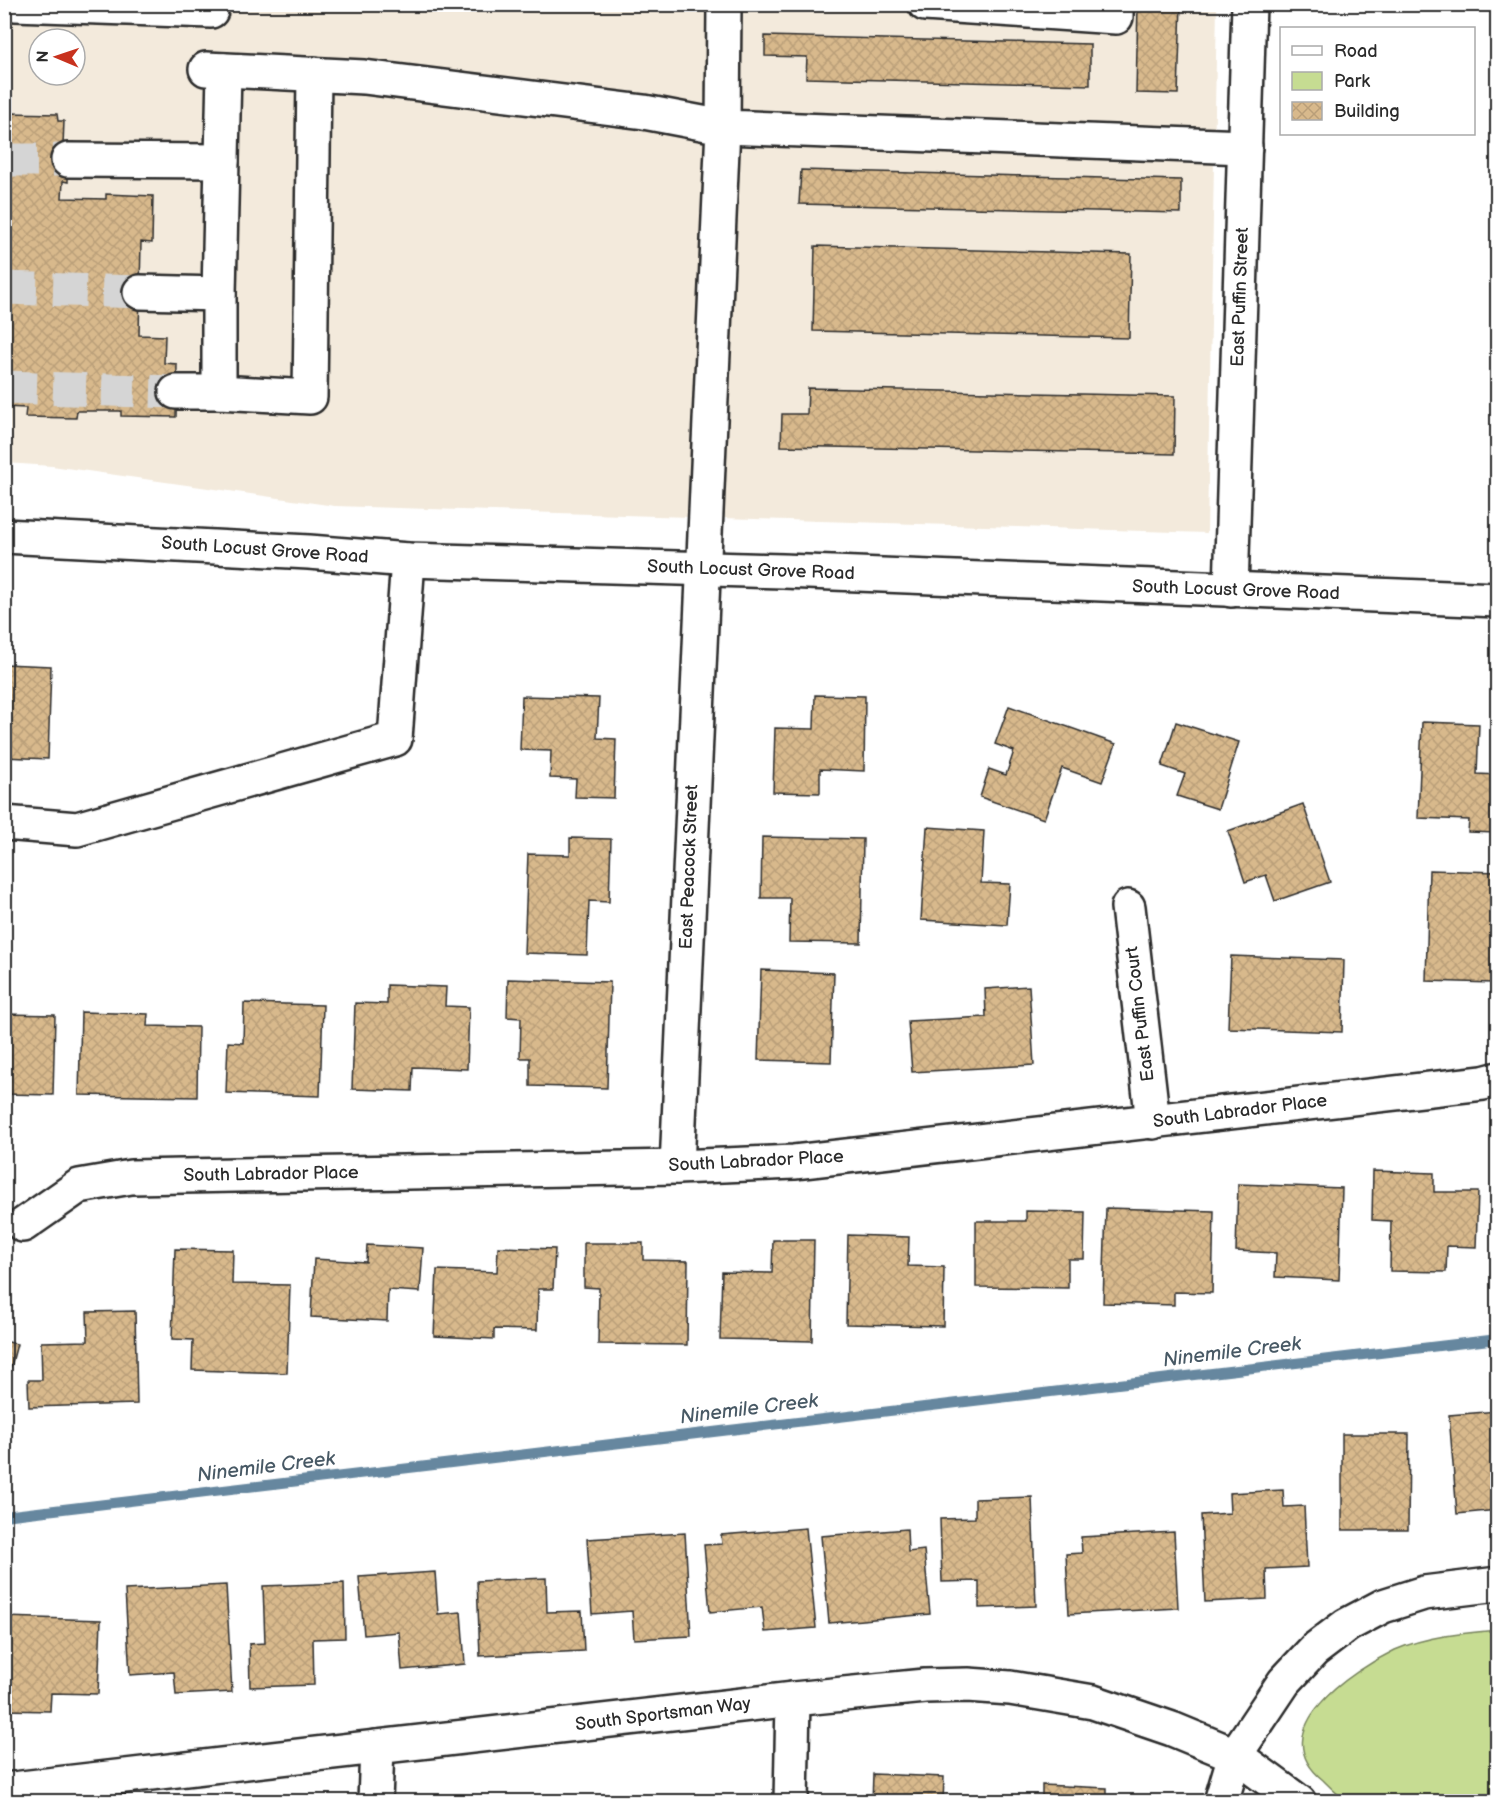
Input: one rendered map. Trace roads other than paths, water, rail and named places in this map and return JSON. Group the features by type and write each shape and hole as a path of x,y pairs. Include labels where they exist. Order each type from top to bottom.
{"street":[{"path":"15,4 211,11"},
{"name":"East Peacock Street","path":"677,1167 723,128 724,4"},
{"path":"925,4 1116,17 1116,4"},
{"name":"East Puffin Street","path":"1231,590 1249,4"},
{"path":"219,392 222,161 215,70 364,77 644,112 723,128 1245,147"},
{"path":"176,392 310,397 314,74"},
{"path":"68,160 222,161"},
{"path":"140,292 219,294"},
{"name":"South Locust Grove Road","path":"4,536 297,551 408,560 702,568 1497,600"},
{"path":"4,823 77,829 395,739 408,560"},
{"name":"East Puffin Court","path":"1128,907 1153,1122"},
{"name":"South Labrador Place","path":"23,1225 79,1186 130,1177 677,1167 795,1162 1483,1083 1497,1079"},
{"path":"1221,1802 1235,1755 1284,1682 1314,1650 1347,1625 1383,1606 1424,1593 1497,1584"},
{"name":"South Sportsman Way","path":"4,1790 793,1699 925,1686 968,1685 1010,1688 1093,1702 1172,1729 1235,1755 1299,1802"},
{"path":"791,1802 793,1699"},
{"path":"375,1802 377,1747"}],"waterway":[{"name":"Ninemile Creek","path":"4,1516 1498,1339"}],"tunnel":[{"path":"4,160 68,160"},
{"path":"4,288 140,292"},
{"path":"4,387 176,392"}]}
